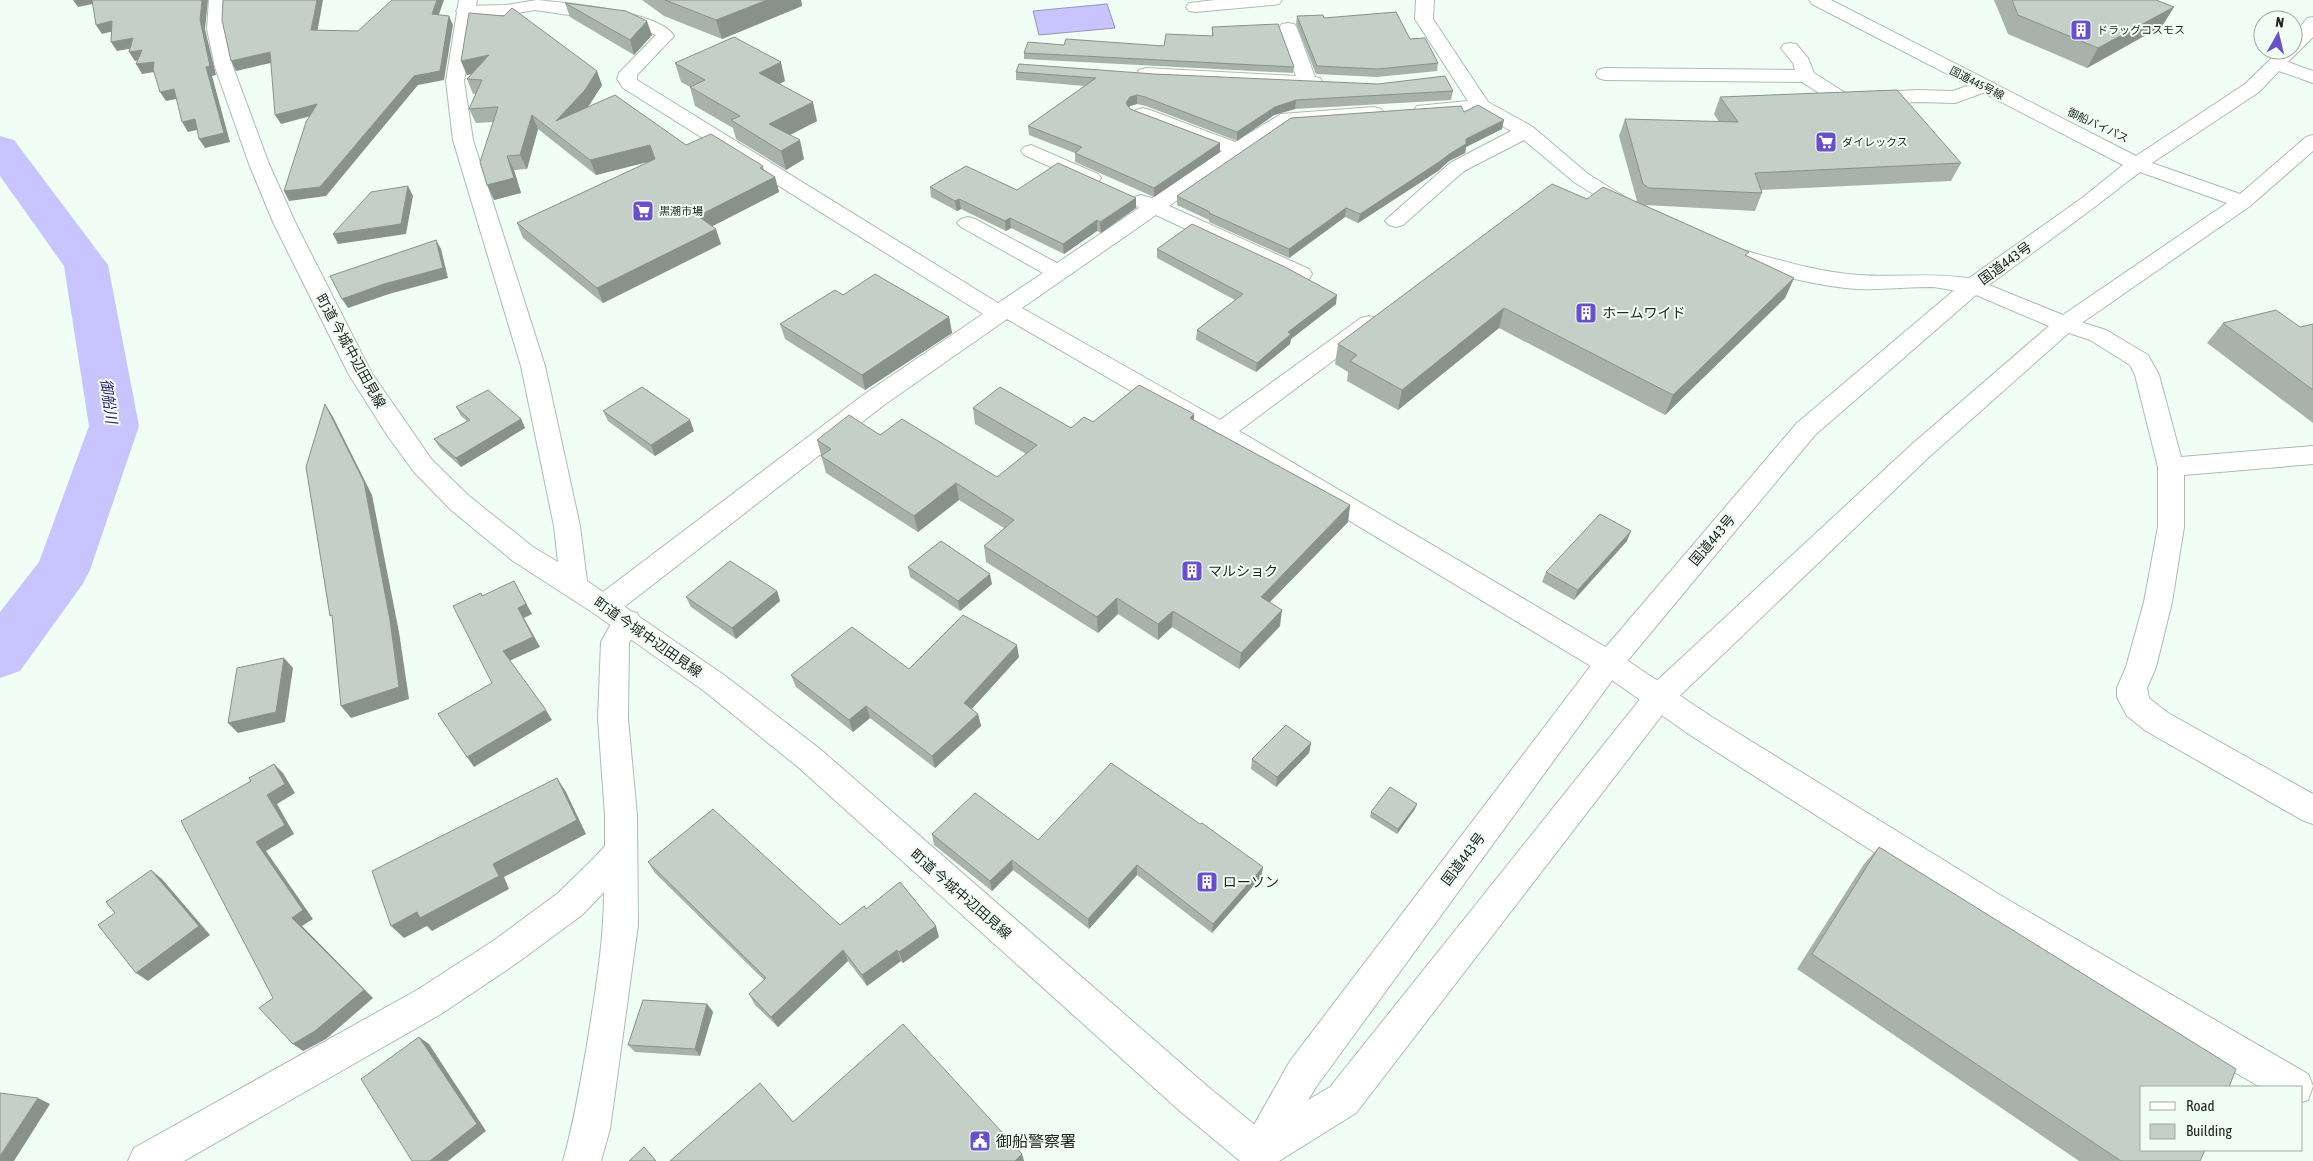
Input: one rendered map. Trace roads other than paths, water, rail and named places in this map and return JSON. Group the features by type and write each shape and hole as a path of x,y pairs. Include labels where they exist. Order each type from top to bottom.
{"main road":[{"name":"町道 今城中辺田見線","path":"218,0 216,29 224,67 259,164 284,222 360,373 396,429 423,466 460,503 523,554 616,614 714,683 809,758 1260,1158"},
{"path":"1195,7 1273,0"},
{"path":"1425,0 1424,19 1481,106 1526,131 1581,178 1644,216"},
{"name":"国道445号線","path":"1818,0 1984,86 2141,150"},
{"name":"御船バイパス","path":"1852,0 2011,85 2243,202"},
{"path":"574,588 567,526 532,366 482,196 463,140 455,81 467,5 506,10 535,5 573,9 636,20 663,32 665,36 628,73 626,79 630,84 1003,312 1221,432 1609,663 1701,726 1993,909 2202,1034 2293,1086"},
{"name":"国道443号","path":"2303,37 2313,22"},
{"path":"1288,28 1307,81"},
{"path":"1790,48 1802,62 1806,76"},
{"name":"国道443号","path":"1260,1158 1303,1074 1609,663 1806,429 1973,286 2090,202 2141,150 2252,88 2280,60"},
{"path":"2276,64 2313,77"},
{"path":"1126,73 1205,69 1334,83"},
{"path":"1605,74 1806,76 1843,100 1918,96 1955,97 1984,86"},
{"path":"1442,78 1461,76"},
{"path":"582,1161 591,1129 615,977 621,925 621,815 613,719 616,614 874,399 1238,150 1288,118 1481,106"},
{"path":"1138,112 1238,150"},
{"path":"1396,221 1456,167 1526,131"},
{"path":"1260,1158 1344,1100 1659,697 1920,451 2065,324 2243,202 2313,142"},
{"path":"1031,151 1301,274"},
{"path":"968,223 1059,273"},
{"path":"1716,249 1776,268 1822,278 1860,282 1930,279 1955,280 2065,324 2098,335 2140,360 2147,374 2171,468 2171,527 2158,602 2141,667 2132,688 2132,697 2138,707 2157,722 2200,748 2313,810"},
{"path":"1221,432 1387,309"},
{"path":"2171,468 2313,455"},
{"path":"147,1161 430,1002 505,952 570,904 606,869 622,849"}],"waterway":[{"name":"御船川","path":"0,148 86,265 114,426 63,570 0,655"}],"place":[{"name":"ドラッグコスモス","path":"2081,30"},
{"name":"ダイレックス","path":"1826,142"},
{"name":"黒潮市場","path":"643,211"},
{"name":"ホームワイド","path":"1586,313"},
{"name":"マルショク","path":"1192,571"},
{"name":"ローソン","path":"1207,882"},
{"name":"御船警察署","path":"980,1141"}]}
